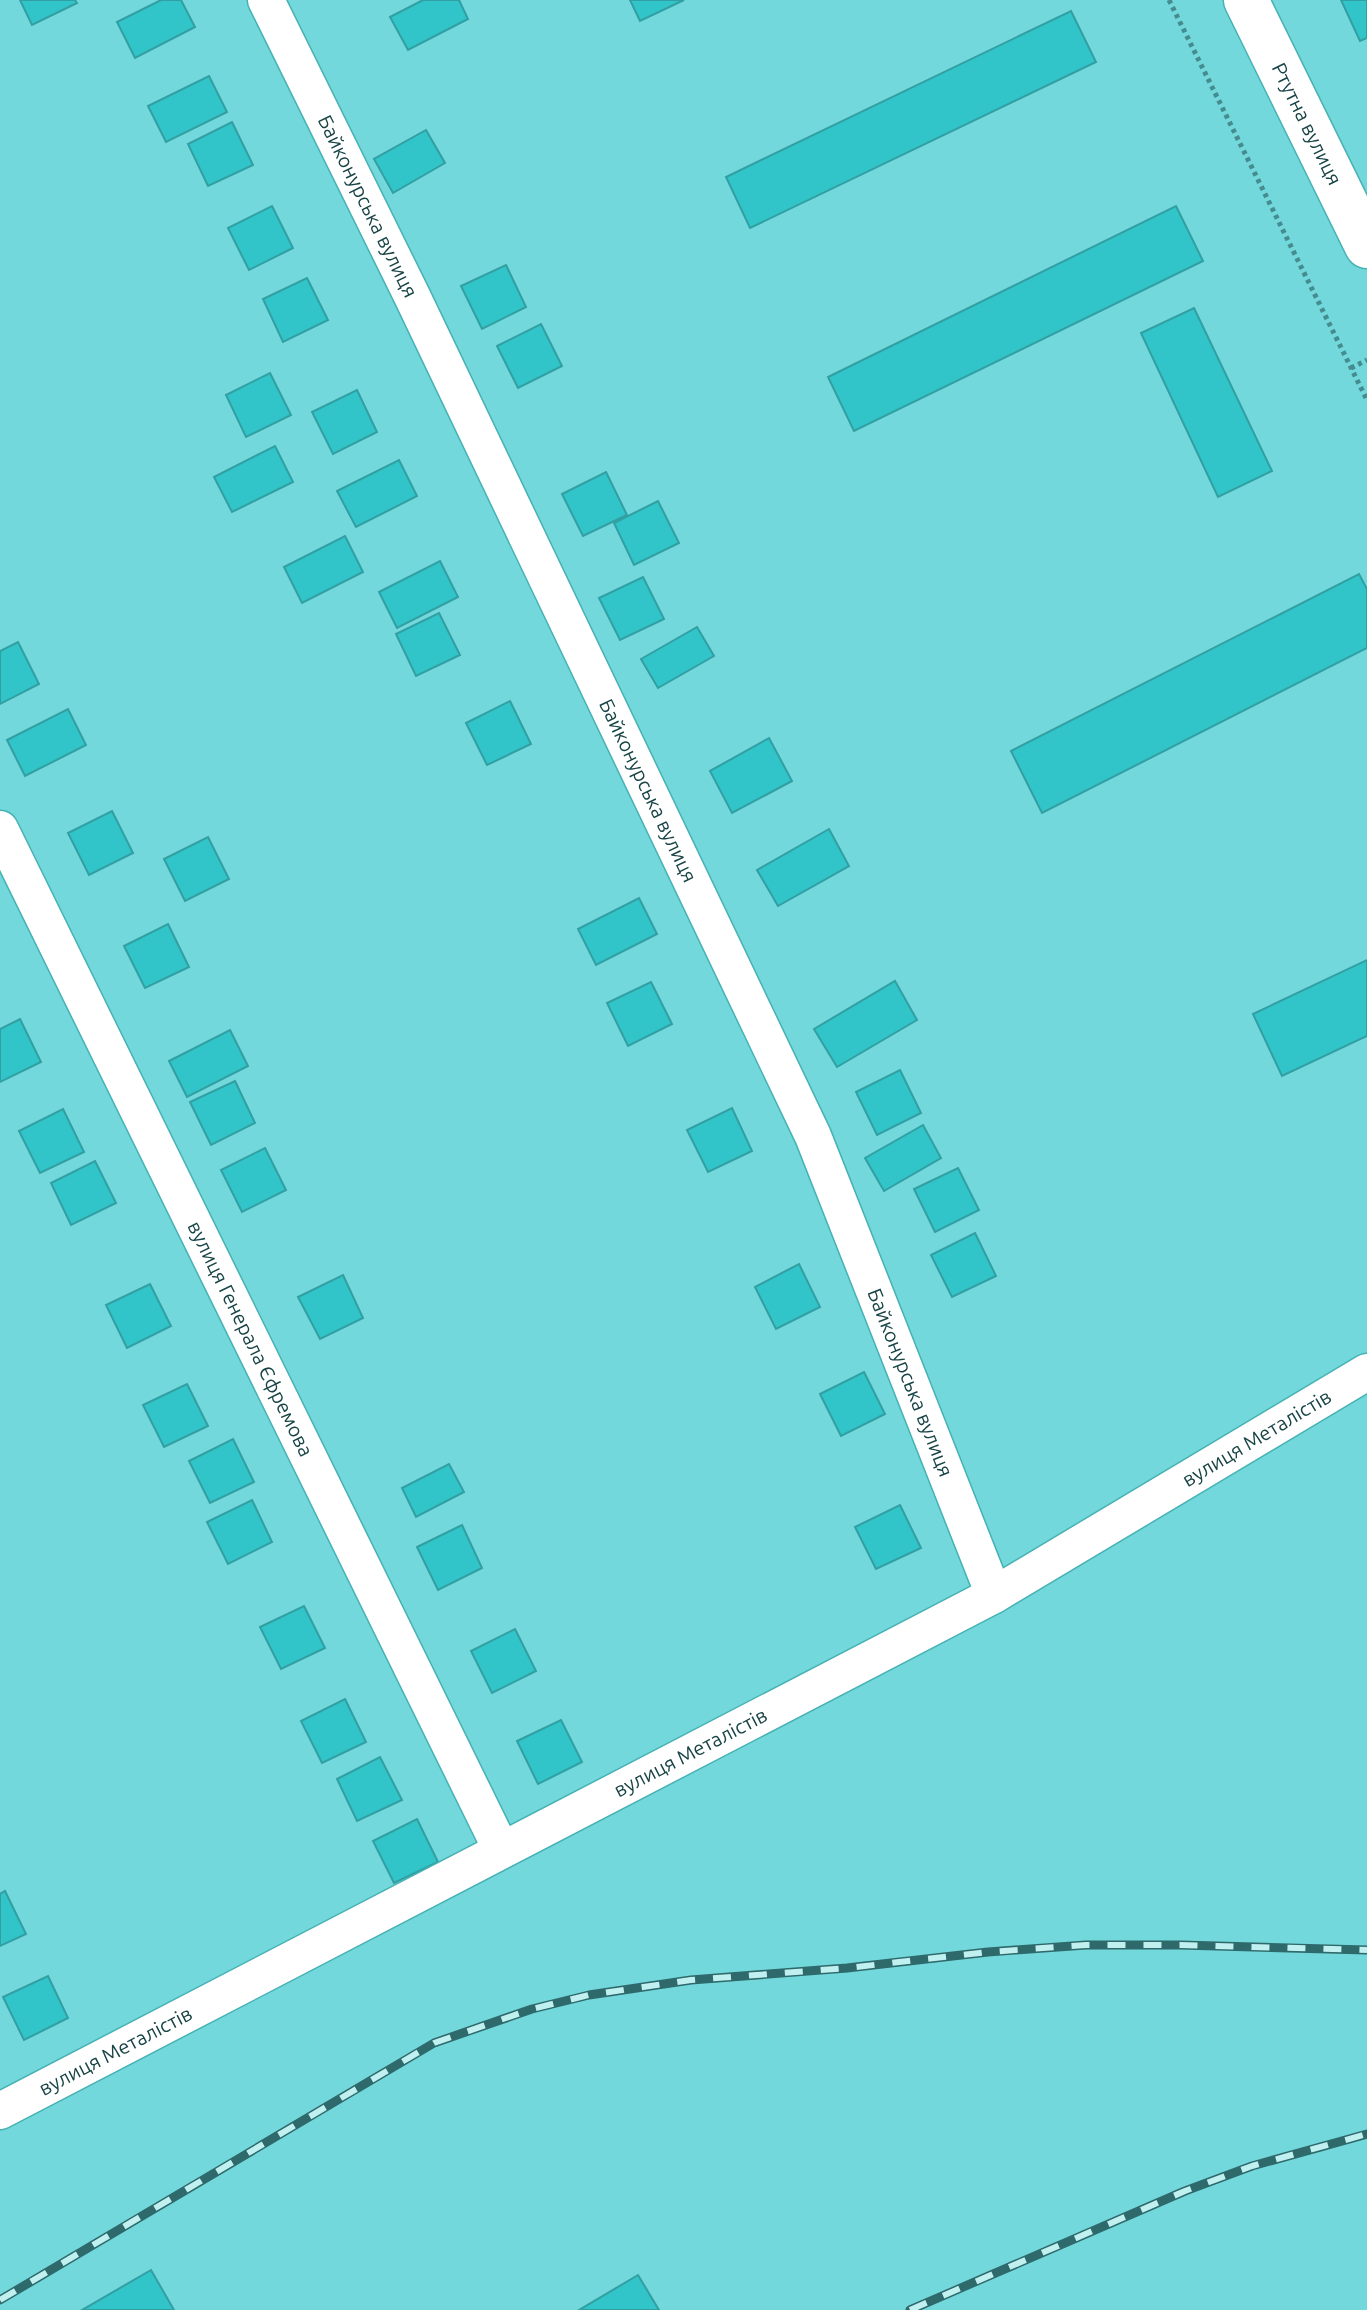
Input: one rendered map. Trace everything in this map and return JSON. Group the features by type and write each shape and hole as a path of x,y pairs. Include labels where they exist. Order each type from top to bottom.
{"main road":[{"name":"Ртутна вулиця","path":"1246,0 1367,246"}],"street":[{"name":"Байконурська вулиця","path":"266,0 412,296 813,1136 994,1595"},
{"name":"вулиця Генерала Єфремова","path":"0,829 501,1849"},
{"name":"вулиця Металістів","path":"0,2111 994,1595 1367,1372"}],"path":[{"path":"1169,0 1367,400"},
{"path":"1351,368 1367,360"}],"building":[{"path":"20,0 75,0 77,3 32,25"},
{"path":"161,0 181,0 195,27 135,58 117,22"},
{"path":"423,0 459,0 468,19 408,50 390,17"},
{"path":"630,0 684,0 640,21"},
{"path":"1341,0 1367,0 1367,38 1360,41"},
{"path":"1071,11 1096,62 750,228 726,177"},
{"path":"209,76 227,112 166,142 148,106"},
{"path":"232,122 253,165 208,186 188,144"},
{"path":"426,130 445,163 393,193 374,159"},
{"path":"272,206 293,248 249,270 228,228"},
{"path":"1176,206 1203,261 854,431 828,377"},
{"path":"506,265 526,307 482,329 461,286"},
{"path":"307,278 328,320 283,342 263,299"},
{"path":"1194,308 1272,471 1218,497 1141,333"},
{"path":"541,324 562,366 518,388 497,346"},
{"path":"270,373 291,415 246,437 226,395"},
{"path":"357,390 377,432 333,454 312,412"},
{"path":"275,446 293,482 232,512 214,477"},
{"path":"399,460 417,496 356,527 337,491"},
{"path":"606,472 627,515 583,536 562,494"},
{"path":"658,501 679,543 634,565 614,523"},
{"path":"345,536 363,572 302,603 284,567"},
{"path":"440,561 458,597 397,628 379,592"},
{"path":"1359,574 1367,589 1367,648 1042,813 1011,751"},
{"path":"643,577 664,619 620,640 599,598"},
{"path":"439,613 460,655 416,676 396,634"},
{"path":"697,627 714,656 658,688 641,659"},
{"path":"18,642 39,684 0,704 0,651"},
{"path":"510,701 531,744 487,765 466,723"},
{"path":"68,709 86,745 25,776 7,740"},
{"path":"769,738 792,781 732,813 710,771"},
{"path":"112,811 133,853 89,875 68,833"},
{"path":"829,829 849,866 778,906 757,870"},
{"path":"208,837 229,879 185,901 164,859"},
{"path":"639,898 657,934 596,965 578,929"},
{"path":"168,924 189,967 145,988 124,946"},
{"path":"1367,960 1367,1036 1282,1076 1253,1014"},
{"path":"895,981 917,1020 837,1067 814,1029"},
{"path":"651,982 672,1024 628,1046 607,1003"},
{"path":"20,1019 41,1062 0,1082 0,1029"},
{"path":"230,1030 248,1066 187,1097 169,1061"},
{"path":"900,1070 921,1113 877,1135 856,1092"},
{"path":"235,1081 255,1123 211,1145 190,1102"},
{"path":"732,1108 752,1151 708,1172 687,1130"},
{"path":"63,1109 84,1152 40,1173 19,1131"},
{"path":"923,1125 941,1158 884,1191 865,1158"},
{"path":"265,1148 286,1190 242,1212 221,1170"},
{"path":"95,1161 116,1203 71,1225 51,1183"},
{"path":"958,1168 979,1210 935,1232 914,1189"},
{"path":"975,1233 996,1276 952,1297 931,1255"},
{"path":"799,1264 820,1307 776,1329 755,1287"},
{"path":"343,1275 363,1318 320,1339 298,1297"},
{"path":"150,1284 171,1326 127,1348 106,1305"},
{"path":"864,1372 885,1414 841,1436 820,1394"},
{"path":"187,1384 208,1426 164,1447 143,1405"},
{"path":"233,1439 254,1482 210,1503 189,1461"},
{"path":"449,1464 464,1492 416,1517 402,1488"},
{"path":"252,1500 272,1542 228,1564 207,1522"},
{"path":"900,1505 921,1548 876,1569 855,1527"},
{"path":"462,1525 482,1568 438,1590 417,1547"},
{"path":"304,1606 325,1648 281,1669 260,1627"},
{"path":"515,1629 536,1671 492,1693 471,1651"},
{"path":"345,1699 366,1742 322,1763 301,1721"},
{"path":"561,1720 582,1762 538,1784 517,1741"},
{"path":"380,1757 402,1800 357,1821 337,1779"},
{"path":"417,1819 438,1862 394,1883 373,1841"},
{"path":"5,1891 26,1934 0,1946 0,1894"},
{"path":"48,1976 68,2018 24,2040 3,1997"},
{"path":"151,2270 174,2310 82,2310"},
{"path":"638,2275 659,2310 579,2310"}],"railway":[{"path":"0,2300 434,2043 532,2009 589,1995 691,1980 1086,1945 1367,1950"},
{"path":"910,2310 1185,2191 1252,2166 1367,2134"}]}
